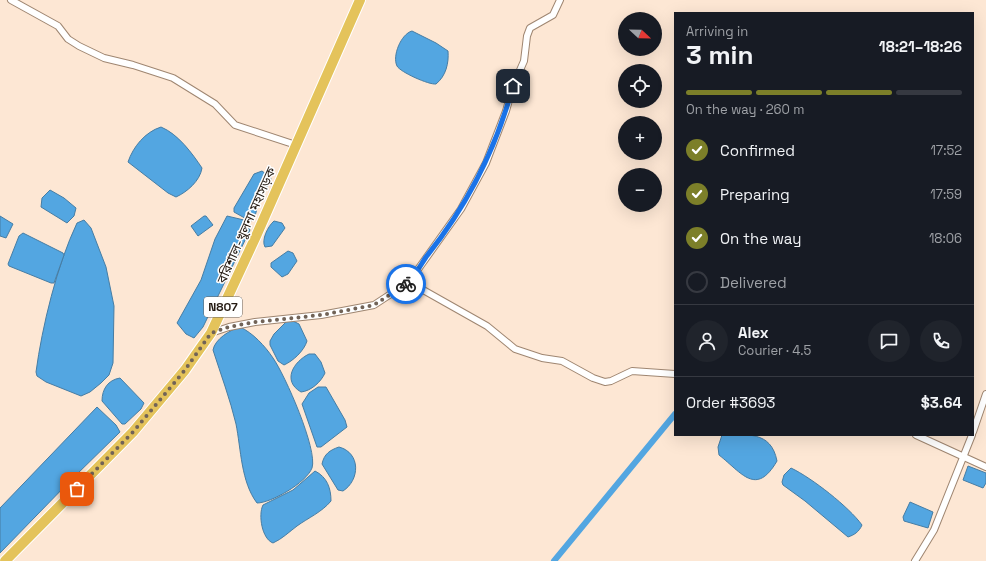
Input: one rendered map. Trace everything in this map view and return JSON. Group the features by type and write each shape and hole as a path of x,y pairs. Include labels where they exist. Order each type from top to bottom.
{"highway":[{"name":"বরিশাল-খুলনা মহাসড়ক","path":"5,561 133,432 185,370 211,333 257,234 360,0"}],"street":[{"path":"11,0 58,26 68,39 79,46 104,58 133,65 173,78 215,104 235,125 296,145"},
{"path":"211,333 229,327 255,322 321,315 374,305 409,282 461,209 486,163 506,111 513,86 524,61 527,36 530,28 553,15 560,0"},
{"path":"409,282 487,326 515,349 542,358 562,361 593,378 605,382 611,381 632,371 674,374"},
{"path":"974,428 986,394"},
{"path":"918,436 986,466"},
{"path":"915,561 934,530 971,436"}],"water":[{"path":"412,31 448,51 446,69 436,84 415,78 399,69 397,66 396,57 398,46 404,36"},
{"path":"161,127 179,139 202,168 196,182 176,197 168,193 128,162 130,156 140,141 150,132"},
{"path":"262,171 271,179 259,201 254,220 250,221 234,212 234,208 254,174"},
{"path":"50,190 64,198 76,208 74,216 67,223 41,207 42,198"},
{"path":"0,216 13,224 6,238 0,236"},
{"path":"206,216 213,225 198,236 191,226"},
{"path":"227,216 244,220 250,230 203,327 194,338 186,334 177,323 201,280 215,239"},
{"path":"84,220 91,228 106,267 114,306 113,363 109,375 90,392 81,396 46,382 37,376 36,372 46,316 63,258 77,223"},
{"path":"274,221 282,223 285,228 272,246 265,247 264,241 266,233"},
{"path":"23,233 63,253 64,255 54,283 9,266 8,264 19,236"},
{"path":"288,251 293,253 297,261 288,274 282,277 271,267 271,263"},
{"path":"289,319 299,324 307,341 306,345 298,355 284,365 278,361 270,345 270,341 274,334"},
{"path":"240,327 254,336 262,344 270,353 278,367 299,413 313,459 312,468 303,480 296,486 271,500 257,503 248,485 242,465 236,424 213,350 214,346 220,339 232,330"},
{"path":"309,354 315,354 321,362 325,373 315,386 301,392 295,388 292,383 292,372 298,362"},
{"path":"120,378 144,403 141,409 125,424 122,424 102,401 106,386 112,381"},
{"path":"318,387 326,387 345,420 347,427 321,447 317,447 302,404 309,393"},
{"path":"97,407 116,425 120,432 0,553 0,508"},
{"path":"722,436 756,436 769,444 774,451 777,461 769,472 762,478 755,480 742,474 719,455 718,447"},
{"path":"339,447 346,450 351,455 356,467 353,480 343,491 338,490 322,464 328,453"},
{"path":"968,466 986,473 986,483 983,488 963,480"},
{"path":"791,468 819,486 848,510 862,525 858,531 848,537 805,501 783,485 782,482 784,475"},
{"path":"315,471 323,476 328,483 331,501 319,512 279,540 273,543 269,541 264,532 261,520 263,505 293,490"},
{"path":"910,502 933,512 928,528 904,521 903,517"}],"waterway":[{"path":"554,561 674,415"}],"way so far":[{"path":"77,489 133,432 185,370 211,333 229,327 255,322 355,310 374,305 406,284"}],"route":[{"path":"406,284 441,239 467,199 486,163 506,111 513,86"}]}
